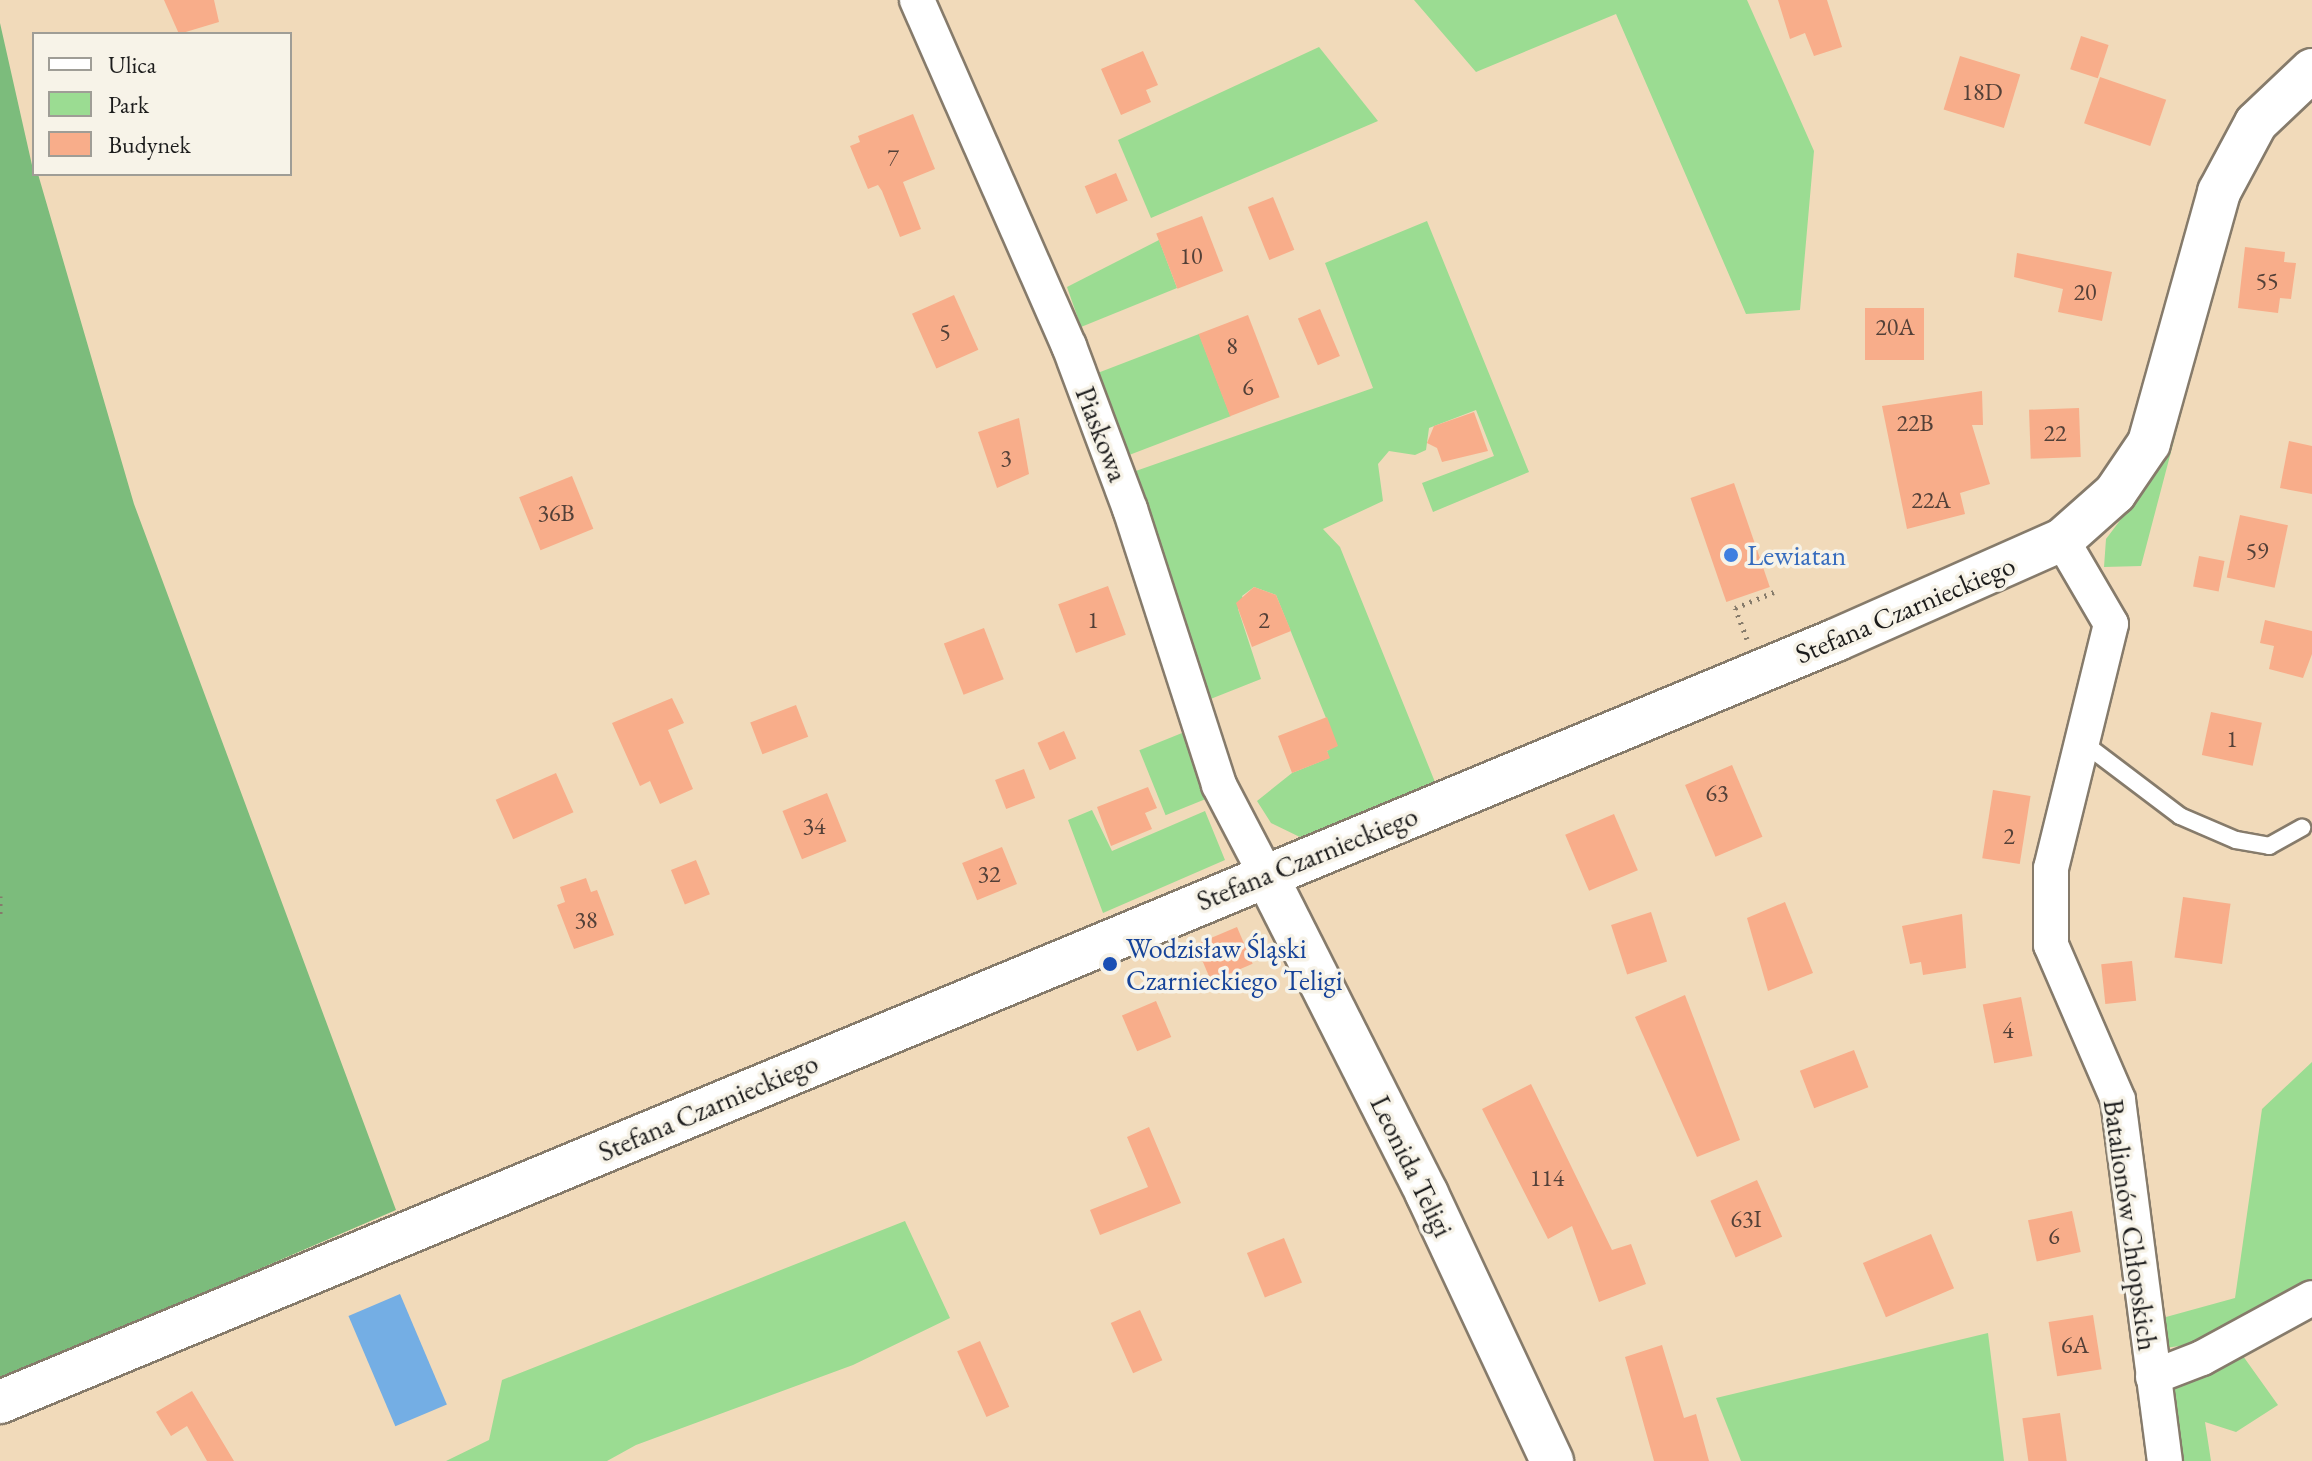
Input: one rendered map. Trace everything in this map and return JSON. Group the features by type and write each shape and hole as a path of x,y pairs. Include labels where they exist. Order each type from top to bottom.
{"street":[{"name":"Piaskowa","path":"917,0 1069,346 1130,509 1219,785 1266,875"},
{"name":"Stefana Czarnieckiego","path":"0,1402 2062,540 2115,493 2149,443 2219,192 2256,123 2312,70"},
{"name":"Batalionów Chłopskich","path":"2062,540 2105,606 2111,624 2051,868 2051,945 2118,1100 2165,1461"},
{"name":"Leonida Teligi","path":"1266,875 1427,1194 1552,1461"},
{"path":"2153,1377 2202,1358 2312,1298"}],"lane":[{"path":"2081,741 2180,816 2236,840 2269,846 2302,828"}],"path":[{"path":"1749,644 1735,608 1774,592"},
{"path":"0,896 0,917"}],"green space":[{"path":"1414,0 1747,0 1814,151 1800,310 1746,314 1616,14 1476,72"},
{"path":"0,23 32,176 39,176 134,504 396,1210 0,1381"},
{"path":"1319,47 1378,121 1151,218 1118,140"},
{"path":"1427,221 1529,472 1433,512 1422,483 1494,456 1476,410 1429,428 1426,450 1415,455 1389,451 1378,464 1383,501 1323,529 1340,547 1437,787 1306,840 1271,823 1257,801 1292,773 1329,758 1327,751 1337,745 1276,595 1254,587 1242,596 1246,606 1238,609 1261,679 1208,700 1130,473 1373,388 1325,263"},
{"path":"1159,240 1177,288 1081,327 1067,287"},
{"path":"1199,334 1231,416 1128,456 1096,373"},
{"path":"2182,410 2141,566 2104,567 2106,539 2146,486"},
{"path":"1182,733 1208,798 1166,815 1139,750"},
{"path":"1092,810 1112,851 1205,811 1225,860 1103,913 1068,820"},
{"path":"2312,1062 2312,1286 2208,1342 2165,1348 2166,1317 2235,1298 2262,1109"},
{"path":"905,1221 950,1318 853,1365 636,1445 607,1461 446,1461 489,1440 502,1380"},
{"path":"1988,1333 2004,1461 1741,1461 1716,1398"},
{"path":"2243,1356 2278,1405 2236,1432 2205,1422 2211,1461 2177,1461 2167,1406 2175,1384"}],"water":[{"path":"400,1294 447,1404 395,1426 348,1316"}],"building":[{"path":"164,0 214,0 219,22 178,32"},
{"path":"1778,0 1827,0 1842,47 1814,56 1805,33 1790,39"},
{"path":"2081,36 2109,45 2098,78 2070,69"},
{"path":"1143,51 1158,85 1146,90 1151,102 1121,115 1101,69"},
{"path":"1960,56 2020,74 2004,128 1944,110"},
{"path":"2100,77 2166,100 2150,146 2084,123"},
{"path":"913,114 935,169 903,182 921,229 900,237 882,191 878,185 868,189 850,146 860,142 858,136"},
{"path":"1116,173 1128,201 1096,214 1085,186"},
{"path":"1273,197 1294,250 1269,260 1248,207"},
{"path":"1202,216 1223,271 1177,289 1156,234"},
{"path":"2245,247 2285,252 2284,262 2296,263 2291,299 2280,298 2278,313 2238,308"},
{"path":"2017,253 2112,272 2102,321 2058,312 2063,289 2014,277"},
{"path":"954,295 978,350 936,369 912,314"},
{"path":"1865,308 1924,308 1924,360 1865,360"},
{"path":"1320,309 1340,356 1318,365 1298,318"},
{"path":"1248,315 1280,397 1230,416 1199,334"},
{"path":"1982,391 1983,425 1972,425 1990,484 1960,493 1965,514 1907,529 1882,406"},
{"path":"2079,408 2081,457 2031,459 2029,410"},
{"path":"1474,412 1488,451 1442,462 1437,448 1427,443 1434,426"},
{"path":"1019,418 1029,474 997,488 978,432"},
{"path":"2289,441 2312,446 2312,494 2280,488"},
{"path":"572,476 593,529 541,550 519,497"},
{"path":"1734,483 1770,587 1726,602 1691,498"},
{"path":"2240,515 2288,525 2275,588 2227,578"},
{"path":"2199,556 2225,561 2219,591 2193,586"},
{"path":"1108,586 1126,635 1076,653 1058,604"},
{"path":"1254,587 1276,595 1291,631 1252,647 1236,603"},
{"path":"2265,620 2312,631 2312,654 2303,678 2269,669 2274,646 2260,643"},
{"path":"984,628 1004,679 964,695 944,643"},
{"path":"672,698 684,723 668,730 693,789 660,804 650,781 640,786 612,723"},
{"path":"796,705 808,737 762,754 750,723"},
{"path":"2211,712 2262,723 2253,766 2202,755"},
{"path":"1327,717 1338,746 1327,751 1330,758 1292,773 1278,736"},
{"path":"1064,731 1076,758 1050,770 1038,743"},
{"path":"1732,765 1762,837 1716,857 1685,785"},
{"path":"1024,769 1035,798 1006,809 995,780"},
{"path":"556,773 573,812 513,839 496,800"},
{"path":"1148,787 1157,808 1145,813 1152,829 1111,846 1097,807"},
{"path":"1993,790 2031,796 2020,864 1982,858"},
{"path":"827,793 846,841 802,859 782,811"},
{"path":"1614,814 1638,870 1589,891 1565,835"},
{"path":"1002,847 1017,884 977,900 962,863"},
{"path":"696,860 710,894 685,904 671,870"},
{"path":"586,878 591,892 597,890 614,935 574,949 557,905 565,902 560,887"},
{"path":"2183,897 2231,904 2222,964 2175,957"},
{"path":"1785,902 1813,973 1768,991 1747,918"},
{"path":"1651,912 1667,961 1627,974 1611,925"},
{"path":"1962,914 1966,968 1923,975 1921,962 1910,964 1902,926"},
{"path":"1237,927 1253,964 1211,981 1196,945"},
{"path":"2132,961 2136,1001 2105,1004 2101,964"},
{"path":"1685,995 1740,1140 1697,1157 1635,1017"},
{"path":"2021,997 2032,1056 1994,1063 1983,1004"},
{"path":"1156,1001 1171,1037 1137,1051 1122,1015"},
{"path":"1854,1050 1868,1087 1814,1108 1800,1071"},
{"path":"1531,1084 1612,1250 1631,1244 1646,1284 1599,1302 1572,1226 1548,1239 1482,1109"},
{"path":"1149,1127 1181,1203 1100,1235 1090,1210 1148,1187 1127,1137"},
{"path":"1757,1180 1782,1237 1736,1257 1710,1201"},
{"path":"2072,1211 2081,1252 2037,1261 2028,1220"},
{"path":"1931,1234 1954,1288 1886,1317 1863,1263"},
{"path":"1284,1238 1302,1283 1265,1297 1247,1253"},
{"path":"1140,1310 1162,1360 1133,1373 1111,1323"},
{"path":"2093,1315 2102,1369 2057,1376 2049,1322"},
{"path":"980,1341 1009,1407 986,1417 957,1351"},
{"path":"1662,1345 1684,1418 1696,1414 1709,1461 1654,1461 1625,1357"},
{"path":"192,1391 234,1461 207,1461 187,1426 171,1436 156,1412"},
{"path":"2060,1413 2067,1461 2028,1461 2022,1418"}],"place":[{"name":"Lewiatan","path":"1731,555"},
{"name":"Wodzisław Śląski Czarnieckiego Teligi","path":"1110,964"}]}
